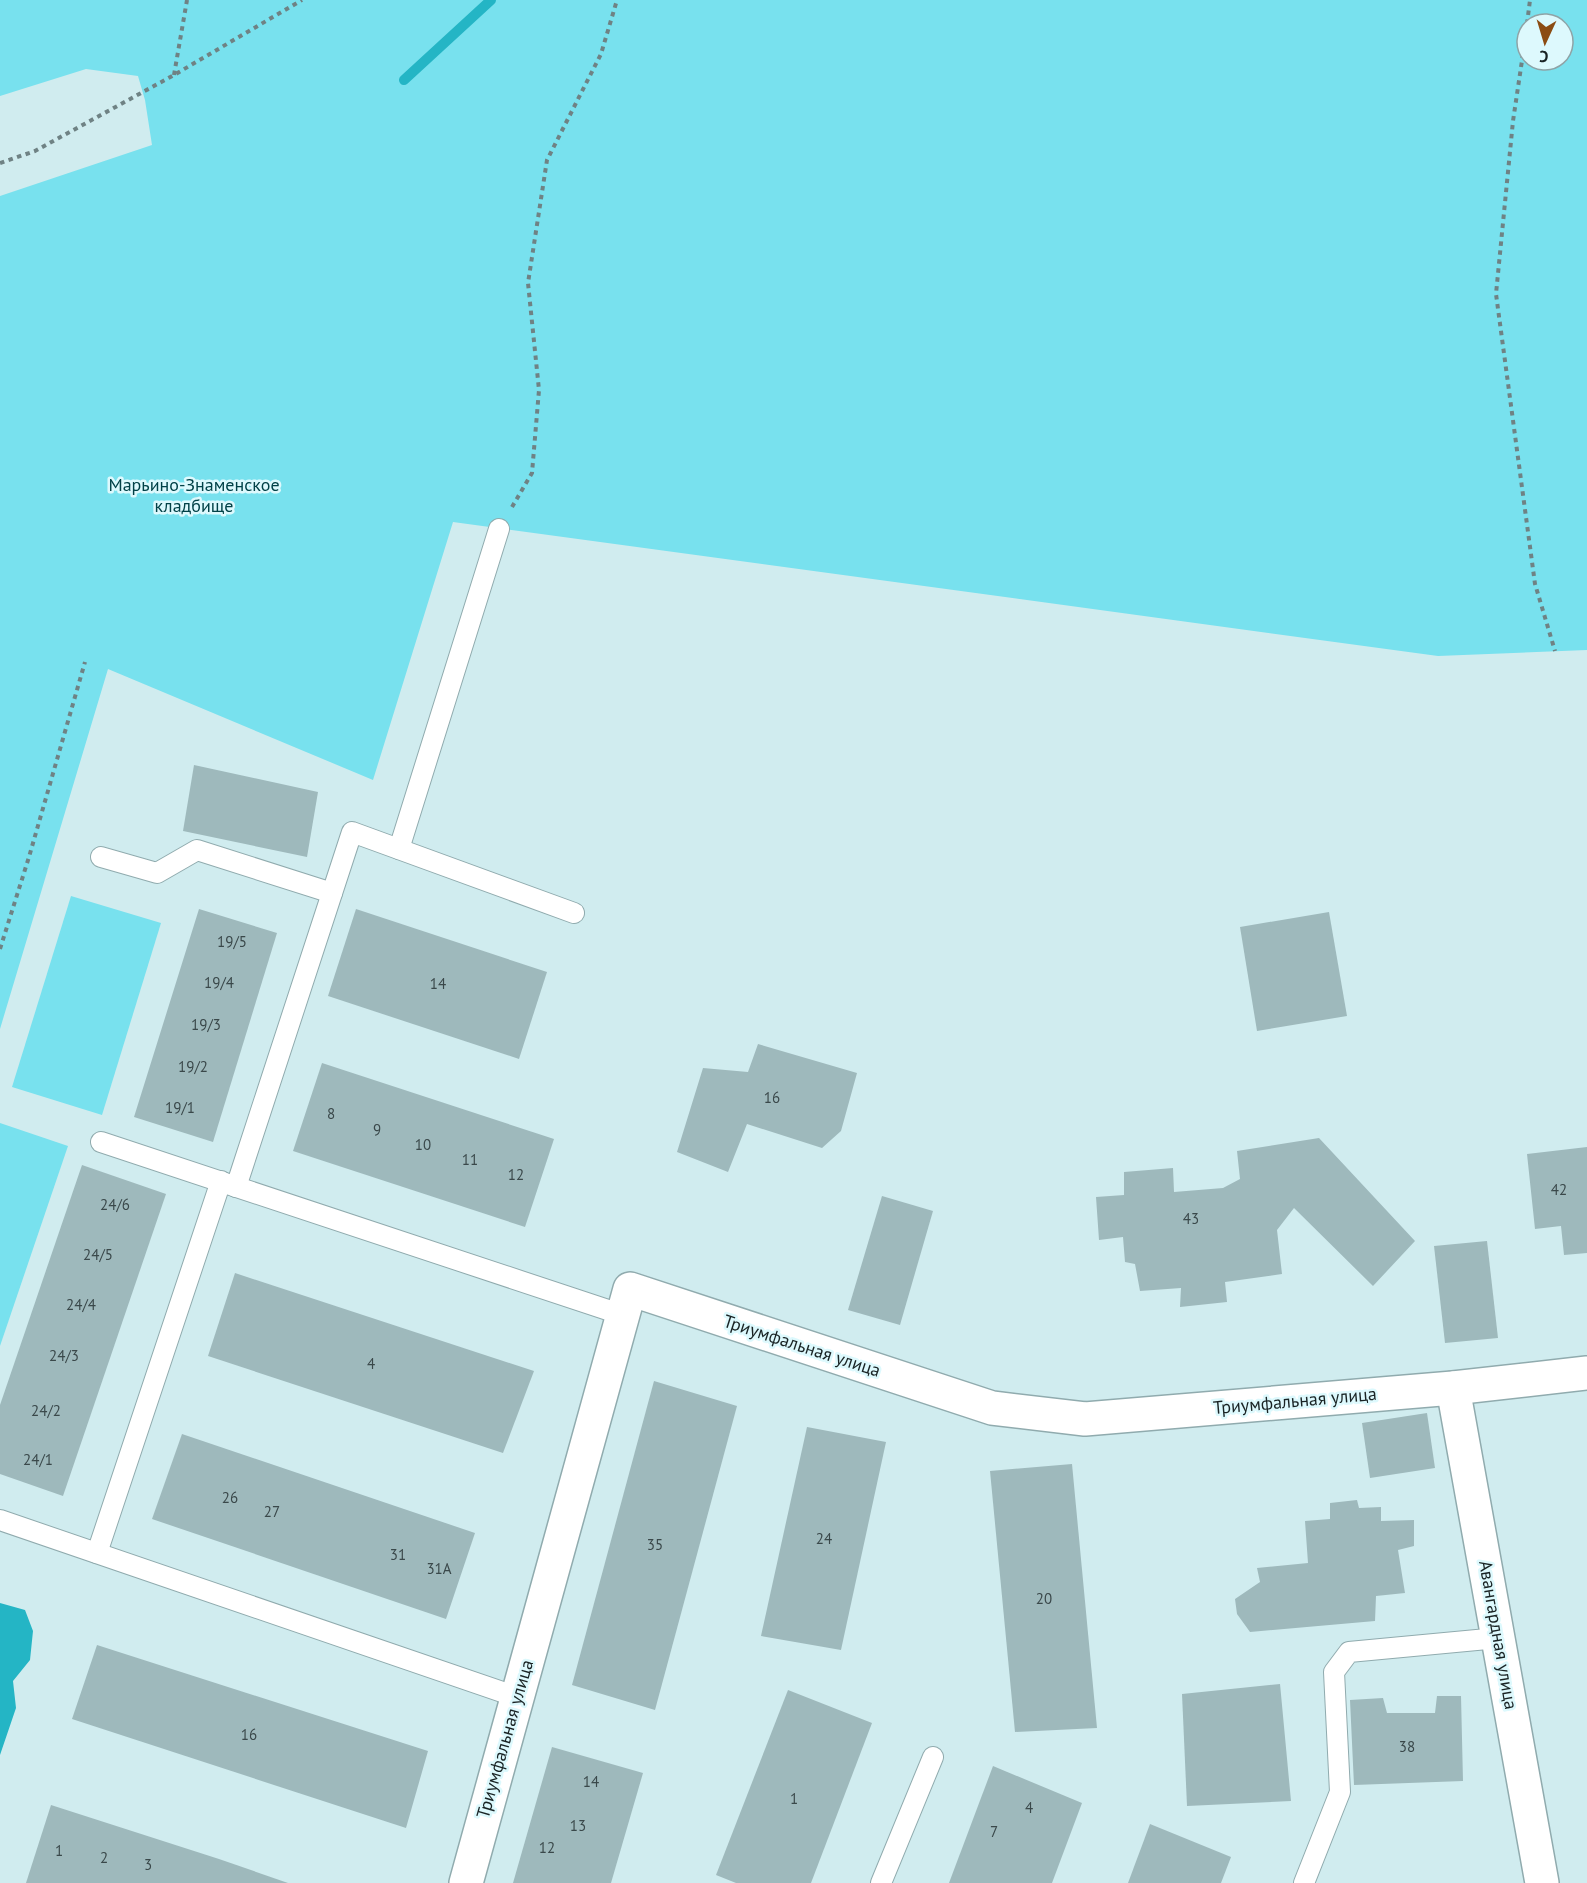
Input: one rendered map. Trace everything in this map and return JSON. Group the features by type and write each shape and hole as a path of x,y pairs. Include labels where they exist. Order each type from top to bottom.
{"street":[{"name":"Триумфальная улица","path":"465,1883 630,1289 992,1408 1085,1419 1453,1388 1587,1374"},
{"name":"Авангардная улица","path":"1453,1388 1542,1883"}],"lane":[{"path":"399,849 499,529"},
{"path":"97,1553 352,832 574,913"},
{"path":"101,857 157,873 197,850 332,893"},
{"path":"101,1142 623,1315"},
{"path":"0,1520 517,1696"},
{"path":"1304,1883 1340,1792 1334,1672 1349,1652 1498,1638"},
{"path":"881,1883 933,1757"}],"path":[{"path":"174,75 187,0"},
{"path":"0,163 35,151 174,75 302,0"},
{"path":"499,529 532,473 539,390 528,283 546,160 601,54 617,0"},
{"path":"1520,72 1513,121 1496,294 1535,584 1555,651"},
{"path":"0,949 85,662"}],"green space":[{"name":"Марьино-Знаменское кладбище","path":"0,0 1587,0 1587,650 1438,656 453,522 373,780 108,669 0,1029 0,196 152,145 145,100 138,76 86,69 0,96"},
{"path":"71,896 161,923 102,1115 12,1087"},
{"path":"0,1123 68,1146 0,1346"}],"shaded area":[{"path":"0,1603 25,1610 33,1631 30,1660 13,1681 16,1708 0,1755"}],"building":[{"path":"194,765 318,792 307,857 183,831"},
{"path":"199,909 277,933 213,1142 134,1117"},
{"path":"356,909 547,972 519,1059 328,996"},
{"path":"1329,912 1347,1016 1257,1031 1240,927"},
{"path":"758,1044 857,1073 841,1131 822,1148 747,1124 728,1172 677,1152 703,1068 748,1072"},
{"path":"322,1063 554,1139 525,1227 293,1151"},
{"path":"1319,1138 1415,1241 1373,1286 1294,1208 1277,1230 1282,1274 1225,1282 1227,1302 1180,1307 1181,1288 1140,1291 1135,1264 1125,1262 1123,1237 1099,1240 1096,1197 1124,1195 1124,1172 1173,1168 1174,1192 1223,1188 1240,1179 1237,1151"},
{"path":"1587,1147 1587,1253 1564,1255 1561,1226 1535,1229 1527,1154"},
{"path":"82,1165 166,1194 63,1496 0,1474 0,1405"},
{"path":"882,1196 933,1211 900,1325 848,1310"},
{"path":"1487,1241 1498,1338 1445,1343 1434,1246"},
{"path":"235,1273 534,1371 503,1453 208,1356"},
{"path":"654,1381 737,1406 655,1710 572,1685"},
{"path":"1427,1413 1435,1468 1370,1478 1362,1423"},
{"path":"807,1427 886,1442 841,1650 761,1636"},
{"path":"182,1434 475,1533 446,1619 152,1519"},
{"path":"1072,1464 1097,1728 1015,1732 990,1471"},
{"path":"1357,1500 1359,1508 1381,1507 1381,1521 1414,1520 1414,1546 1398,1550 1405,1593 1376,1596 1375,1621 1250,1632 1237,1614 1235,1599 1260,1582 1257,1568 1308,1563 1305,1521 1330,1519 1330,1503"},
{"path":"97,1645 428,1751 406,1828 72,1719"},
{"path":"1280,1684 1291,1801 1187,1806 1182,1694"},
{"path":"788,1690 872,1723 811,1883 736,1883 716,1875"},
{"path":"1437,1696 1461,1696 1463,1781 1354,1785 1350,1700 1383,1698 1387,1713 1435,1713"},
{"path":"552,1747 643,1773 611,1883 513,1883"},
{"path":"993,1766 1082,1803 1052,1883 949,1883"},
{"path":"51,1805 219,1859 288,1883 26,1883"},
{"path":"1150,1824 1231,1857 1221,1883 1128,1883"}],"waterway":[{"path":"404,80 491,0"}]}
